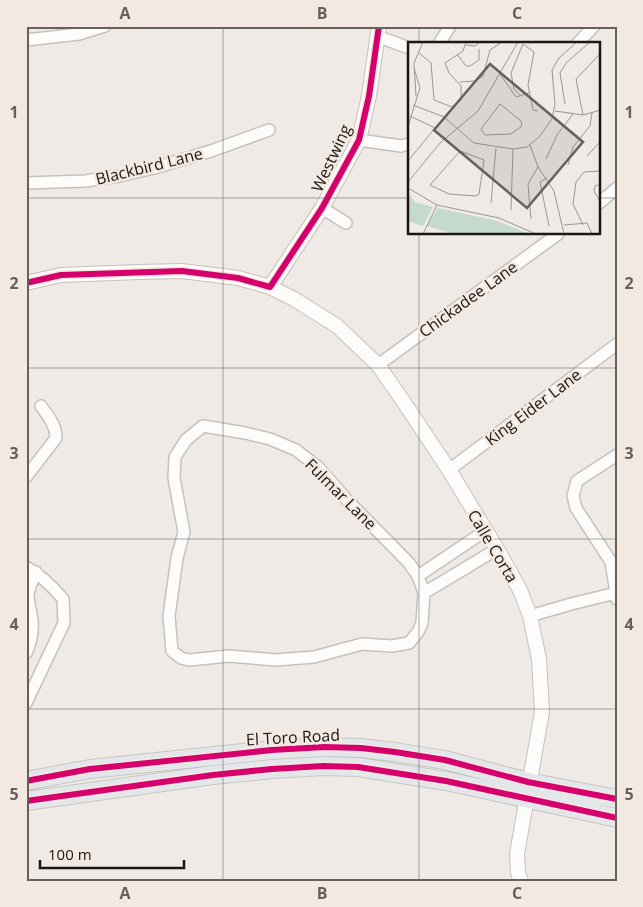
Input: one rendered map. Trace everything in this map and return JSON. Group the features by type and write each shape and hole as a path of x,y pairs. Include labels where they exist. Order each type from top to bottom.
{"main road":[{"name":"El Toro Road","path":"26,781 90,769 272,750 324,747 361,748 444,760 527,790 617,818"},
{"name":"El Toro Road","path":"26,801 213,775 323,766 358,767 446,780 617,799"}],"street":[{"path":"26,40 79,34 105,26"},
{"path":"441,42 450,26"},
{"path":"579,42 594,26"},
{"path":"378,31 408,47"},
{"name":"Westwing","path":"270,287 322,208 358,140 369,96 378,31"},
{"name":"Blackbird Lane","path":"26,183 85,181 119,176 154,168 269,130"},
{"path":"358,140 401,146 408,144"},
{"path":"600,202 617,188"},
{"path":"322,208 346,223"},
{"name":"Chickadee Lane","path":"378,365 557,235"},
{"name":"Calle Corta","path":"26,283 61,275 182,271 238,278 270,287 294,299 337,326 378,365 404,401 497,549 520,590 530,616 540,659 542,712 517,854 518,873 521,881"},
{"name":"King Eider Lane","path":"448,470 617,344"},
{"path":"26,478 56,438 54,425 41,406"},
{"name":"Fulmar Lane","path":"418,576 410,563 347,500 318,467 296,450 270,439 202,426 186,440 175,456 174,478 184,532 177,558 169,616 172,651 181,658 188,660 229,656 276,660 314,657 362,644 392,646 409,643 418,632 422,623 424,593"},
{"path":"530,616 571,604 616,596 611,562 576,508 573,496 577,480 617,455"},
{"path":"485,531 418,576 424,593 497,549"},
{"path":"435,565 444,580"},
{"path":"26,653 33,628 28,592 31,570 50,584 63,599 64,623 26,703"}],"cycle path":[{"path":"26,283 61,275 182,271 238,278 270,287 322,208 359,140 369,96 379,26"},
{"path":"26,781 90,769 272,750 324,747 361,748 445,760 528,782 617,799"},
{"path":"26,801 213,775 323,766 358,767 446,781 617,818"}]}
